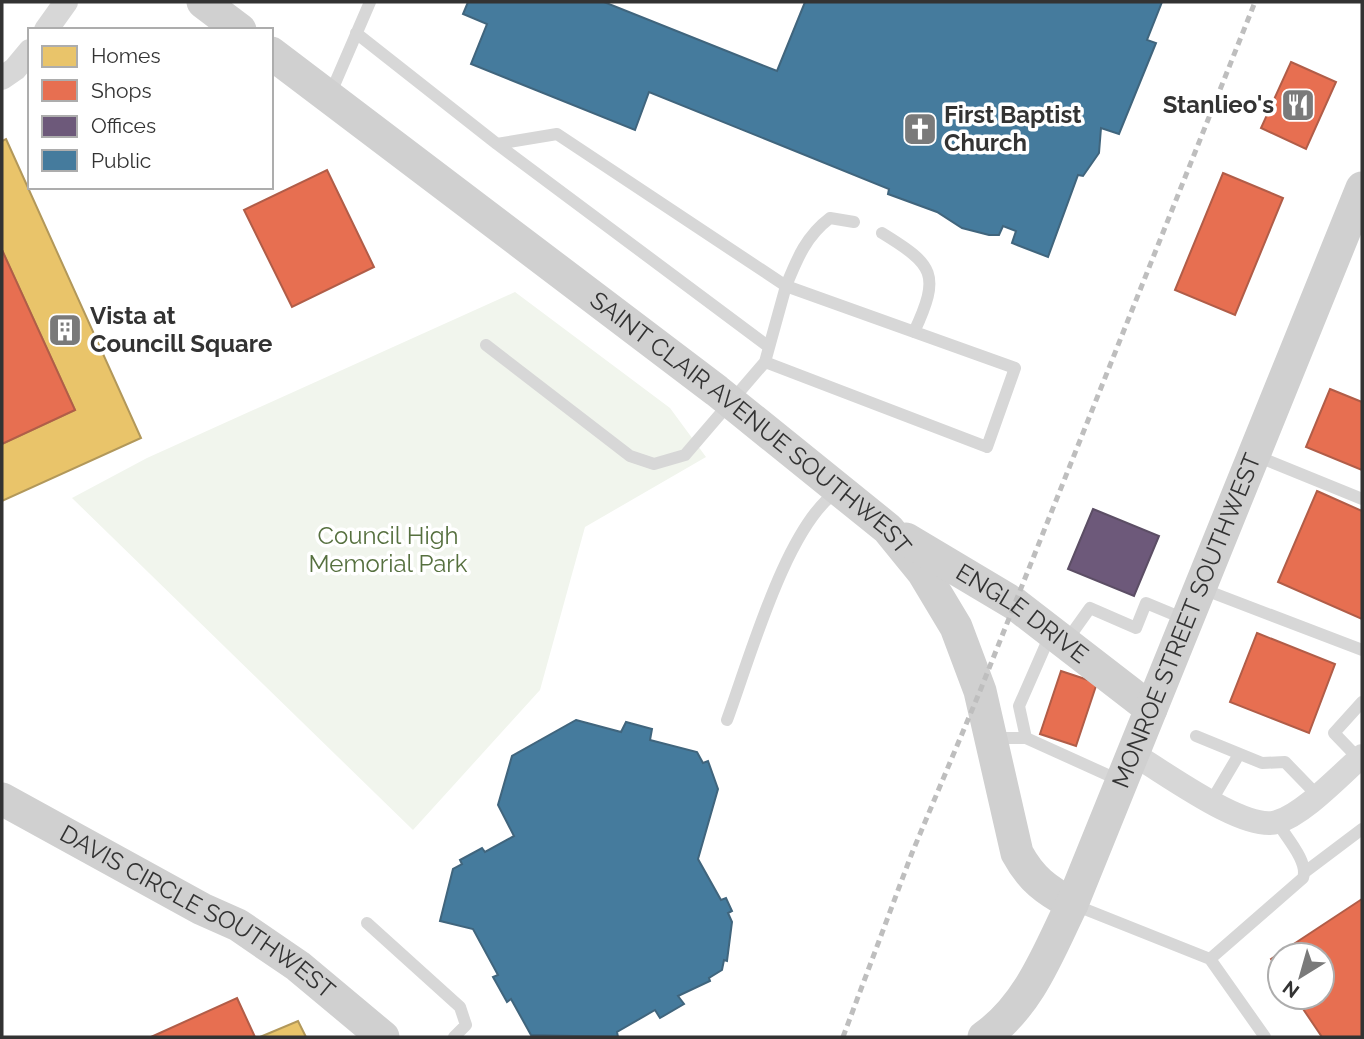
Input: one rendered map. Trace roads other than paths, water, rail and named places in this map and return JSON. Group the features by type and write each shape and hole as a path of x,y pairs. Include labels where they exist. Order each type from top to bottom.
{"street":[{"path":"47,28 66,2"},
{"path":"203,2 237,28"},
{"path":"2,78 15,69 28,53"},
{"name":"SAINT CLAIR AVENUE SOUTHWEST","path":"273,55 732,403 888,529 923,572 956,627 980,691 1017,853 1029,875 1042,887 1072,904"},
{"name":"MONROE STREET SOUTHWEST","path":"984,1037 1014,1009 1033,984 1072,904 1362,188"},
{"name":"ENGLE DRIVE","path":"888,529 1015,604 1151,709"},
{"path":"1127,768 1212,800 1245,819 1277,822 1300,809 1361,758"},
{"name":"DAVIS CIRCLE SOUTHWEST","path":"2,799 202,909 238,925 298,966 383,1037"}],"lane":[{"path":"329,97 370,2"},
{"path":"356,33 497,144 769,347"},
{"path":"497,144 557,134 786,286 1015,368 987,447 765,362"},
{"path":"486,345 630,456 654,464 685,455 765,362 786,286 801,250 814,230 830,218 853,222"},
{"path":"881,233 919,256 929,275 930,298 914,332"},
{"path":"1254,454 1362,499"},
{"path":"727,720 791,548 816,511 840,490"},
{"path":"1200,587 1362,650"},
{"path":"1026,738 1019,706 1058,638 1090,608 1136,628 1146,603 1187,620"},
{"path":"1361,758 1334,733 1362,702"},
{"path":"1196,736 1262,763 1285,762 1317,795"},
{"path":"990,738 1026,738 1127,768"},
{"path":"1212,800 1238,755"},
{"path":"1277,822 1305,872"},
{"path":"1210,959 1303,878 1305,872 1362,829"},
{"path":"1072,904 1210,959 1265,1037"},
{"path":"367,923 460,1007 466,1025 454,1037"}],"railway":[{"path":"843,1037 912,853 980,691 1255,2"}],"place":[{"name":"Stanlieo's","path":"1298,105"},
{"name":"First Baptist Church","path":"920,129"},
{"name":"Vista at Councill Square","path":"65,330"}],"park label":[{"name":"Council High Memorial Park","path":"388,550"}]}
